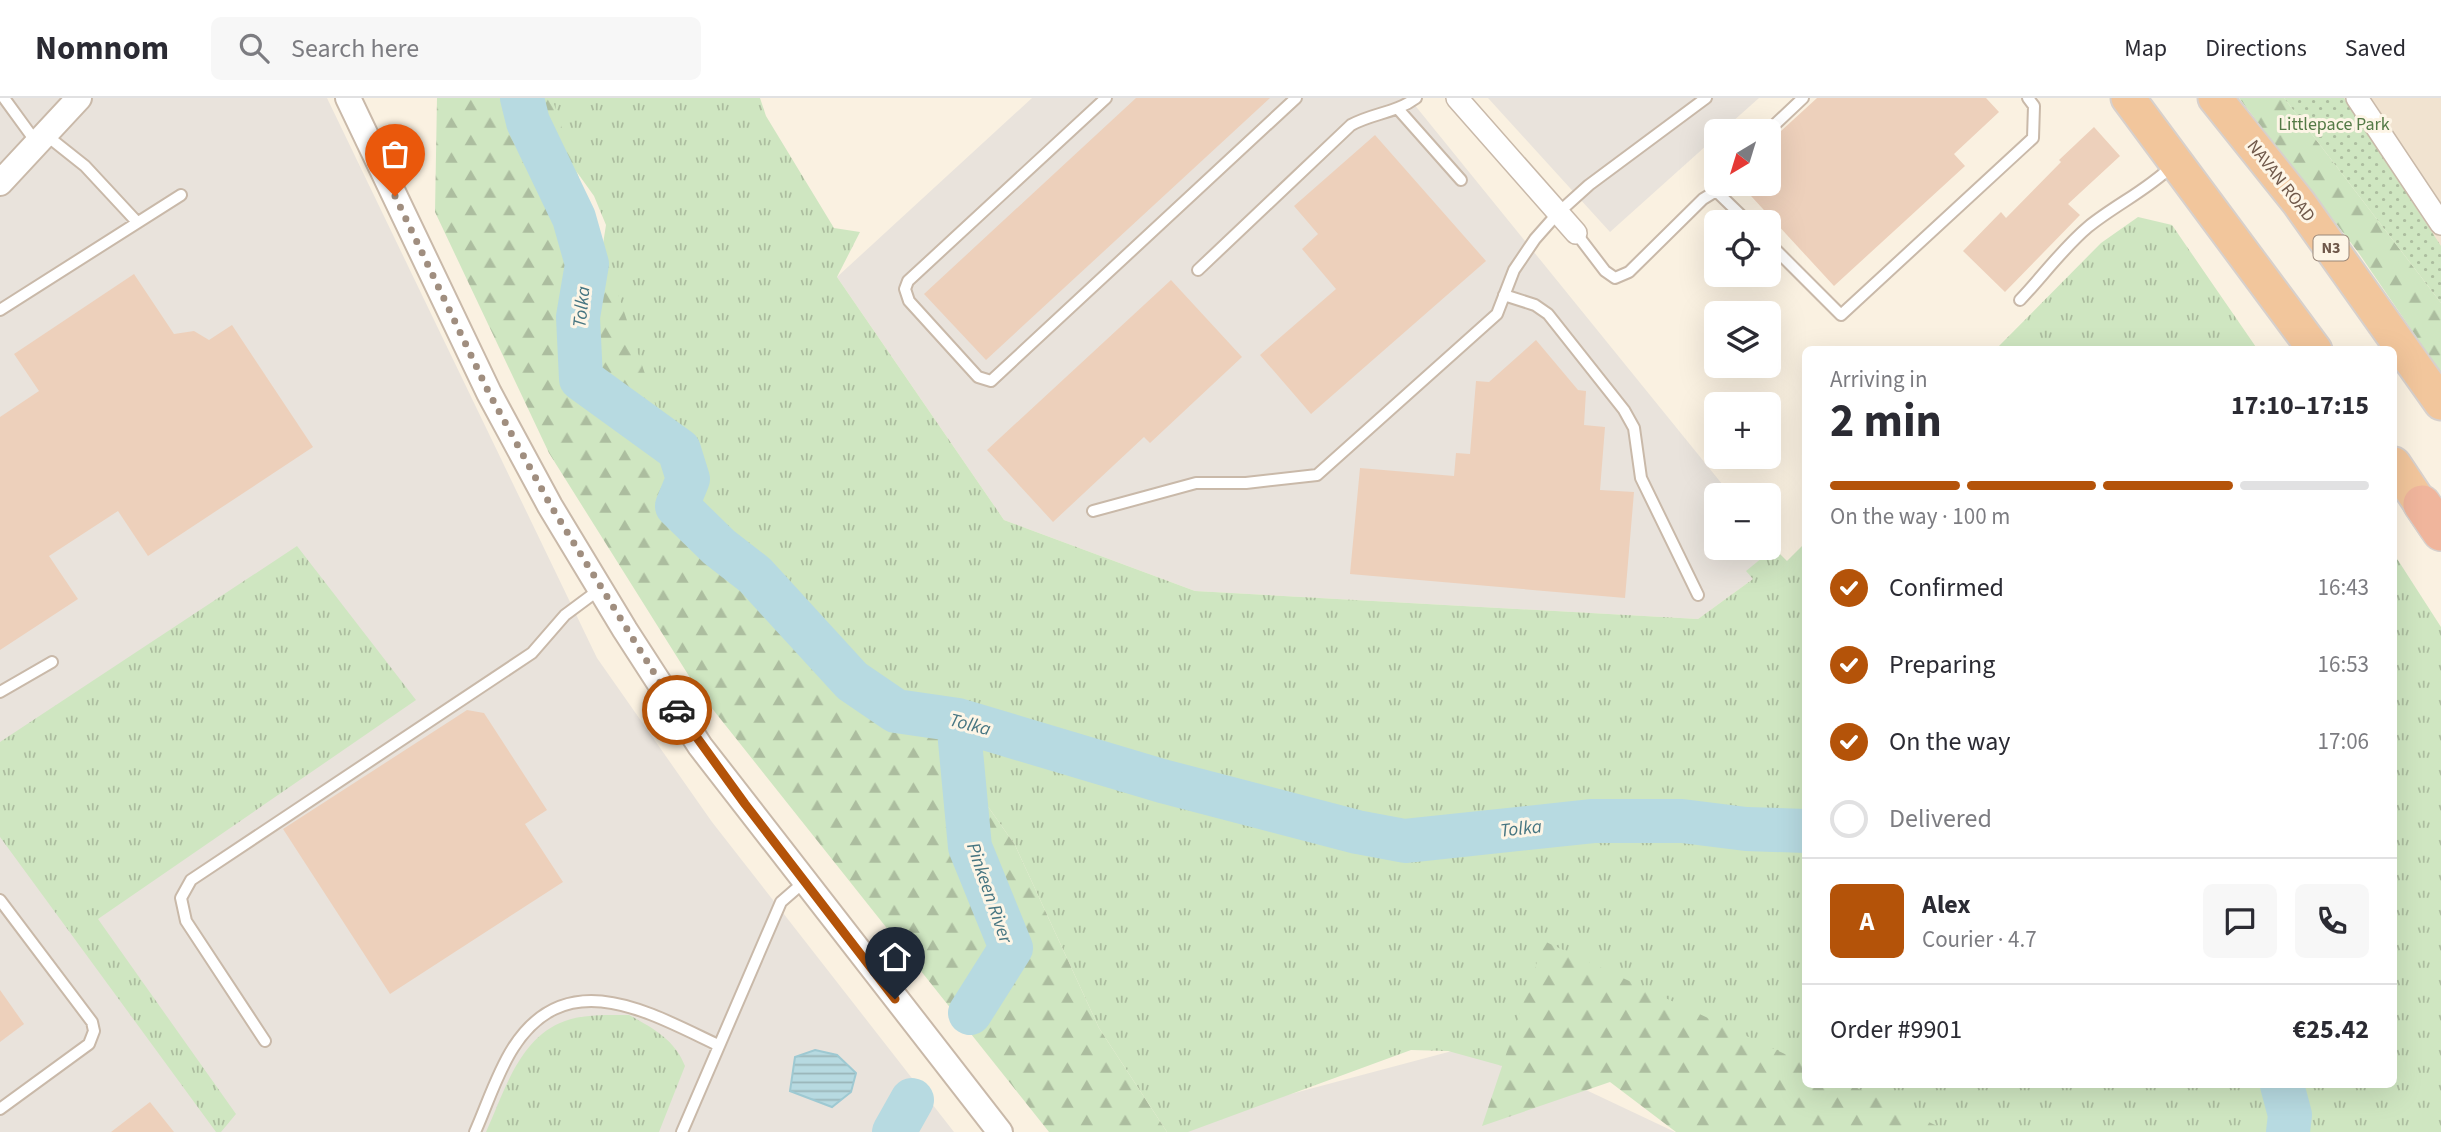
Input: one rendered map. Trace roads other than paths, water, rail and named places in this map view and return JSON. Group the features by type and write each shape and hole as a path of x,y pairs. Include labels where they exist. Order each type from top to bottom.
{"highway":[{"path":"2128,98 2312,346"},
{"name":"NAVAN ROAD","path":"2215,98 2299,203 2441,403"},
{"path":"2397,468 2435,524"}],"street":[{"path":"0,183 79,98"},
{"path":"348,98 489,393 600,589 701,746 996,1130"},
{"path":"1457,98 1576,233"},
{"path":"2357,98 2441,224"}],"lane":[{"path":"4,98 40,137 85,166 137,222"},
{"path":"1106,98 908,281 905,289 909,302 978,377 991,381 1296,98"},
{"path":"1198,271 1351,125 1370,115 1399,110 1416,98"},
{"path":"1093,511 1196,483 1246,483 1317,475 1497,314 1514,270 1535,239 1558,213 1589,185 1706,98"},
{"path":"1781,119 1803,98"},
{"path":"1781,255 1841,315 2033,138 2034,106 2028,98"},
{"path":"1399,110 1461,180"},
{"path":"2020,300 2085,230 2110,210 2150,187 2176,161"},
{"path":"0,310 181,195"},
{"path":"1576,233 1605,271 1615,278 1629,272 1707,196"},
{"path":"1726,196 1738,210"},
{"path":"1504,295 1535,305 1548,314 1624,410 1638,442 1641,478 1698,595"},
{"path":"265,1041 186,921 181,898 191,880 532,653 565,615 600,589"},
{"path":"0,692 52,662"},
{"path":"682,1132 781,902 804,882"},
{"path":"0,900 92,1022 94,1031 89,1044 0,1109"},
{"path":"475,1132 511,1052 521,1036 535,1022 570,1004 599,1000 636,1007 718,1045"}],"water":[{"path":"815,1050 837,1055 856,1073 851,1092 832,1107 790,1091 795,1057"}],"waterway":[{"name":"Tolka","path":"522,98 528,122 574,218 587,264 578,317 581,379 679,450 688,479 677,506 719,547 755,575 852,681 896,711 958,720 1162,781 1357,832 1405,841 1593,821 1682,821 1746,829 1802,831"},
{"name":"Pinkeen River","path":"958,720 970,847 1011,948 970,1013"},
{"path":"1120,788 1125,770"},
{"name":"Tolka","path":"2283,1088 2290,1115 2288,1132"},
{"name":"Pinkeen River","path":"894,1132 912,1100"}],"park label":[{"name":"Littlepace Park","path":"2334,124"}]}
